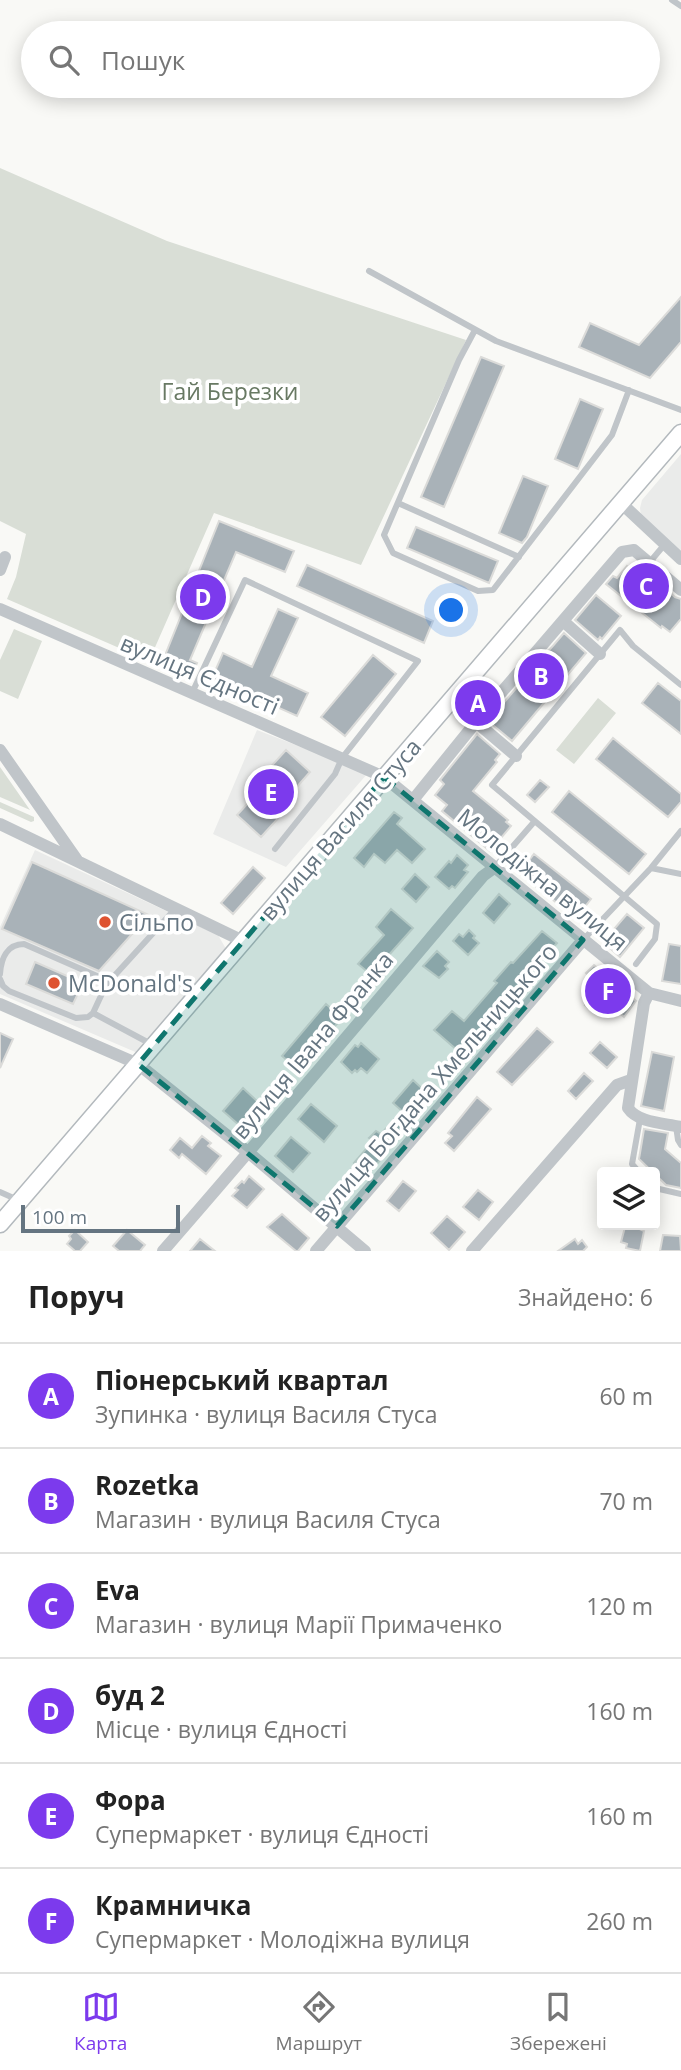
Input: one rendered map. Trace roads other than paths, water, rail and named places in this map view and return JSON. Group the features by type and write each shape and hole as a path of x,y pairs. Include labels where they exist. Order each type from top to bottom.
{"main road":[{"name":"вулиця Василя Стуса","path":"0,1224 681,433"}],"street":[{"path":"621,503 681,559"},
{"path":"414,800 476,722 622,552 634,550 681,590"},
{"name":"вулиця Єдності","path":"0,609 384,778"},
{"path":"563,621 600,654"},
{"path":"476,722 516,756"},
{"path":"0,750 79,863"},
{"name":"Молодіжна вулиця","path":"384,778 649,993 681,1001"},
{"path":"0,824 243,941"},
{"name":"вулиця Івана Франка","path":"163,1251 483,876 494,868"},
{"name":"вулиця Богдана Хмельницького","path":"316,1251 583,940"},
{"path":"649,993 644,1003 628,1108 640,1118 678,1126"},
{"path":"0,1004 138,1064 365,1251"},
{"path":"472,1251 617,1085 631,1080"}],"lane":[{"path":"671,0 681,6"},
{"path":"369,271 496,341 681,410"},
{"path":"475,330 459,360 384,535 393,553 478,590 493,590 612,435 629,390"},
{"path":"398,503 519,557"},
{"path":"649,563 665,544"},
{"path":"192,694 245,580 418,661 342,758 335,774 275,849"},
{"path":"636,964 655,939 657,924 492,785 620,630 634,646 681,685"},
{"path":"494,868 534,821"},
{"path":"583,940 651,868 681,831"},
{"path":"651,868 681,874"},
{"path":"106,985 97,976 24,944 13,945 7,951 0,977 3,986 9,991 76,1018 88,1017 93,1013 106,985 176,908"},
{"path":"93,1013 153,1046"},
{"path":"635,1167 632,1164 640,1118"},
{"path":"678,1126 678,1140 681,1145"},
{"path":"660,1189 681,1194"},
{"path":"0,1192 20,1201"}],"place":[{"name":"Eva","path":"646,586"},
{"name":"буд 2","path":"203,597"},
{"name":"Rozetka","path":"541,676"},
{"name":"Піонерський квартал","path":"478,703"},
{"name":"Фора","path":"271,792"},
{"name":"Сільпо","path":"105,922"},
{"name":"McDonald's","path":"54,983"},
{"name":"Крамничка","path":"608,991"}],"park label":[{"name":"Гай Березки","path":"230,391"}]}
